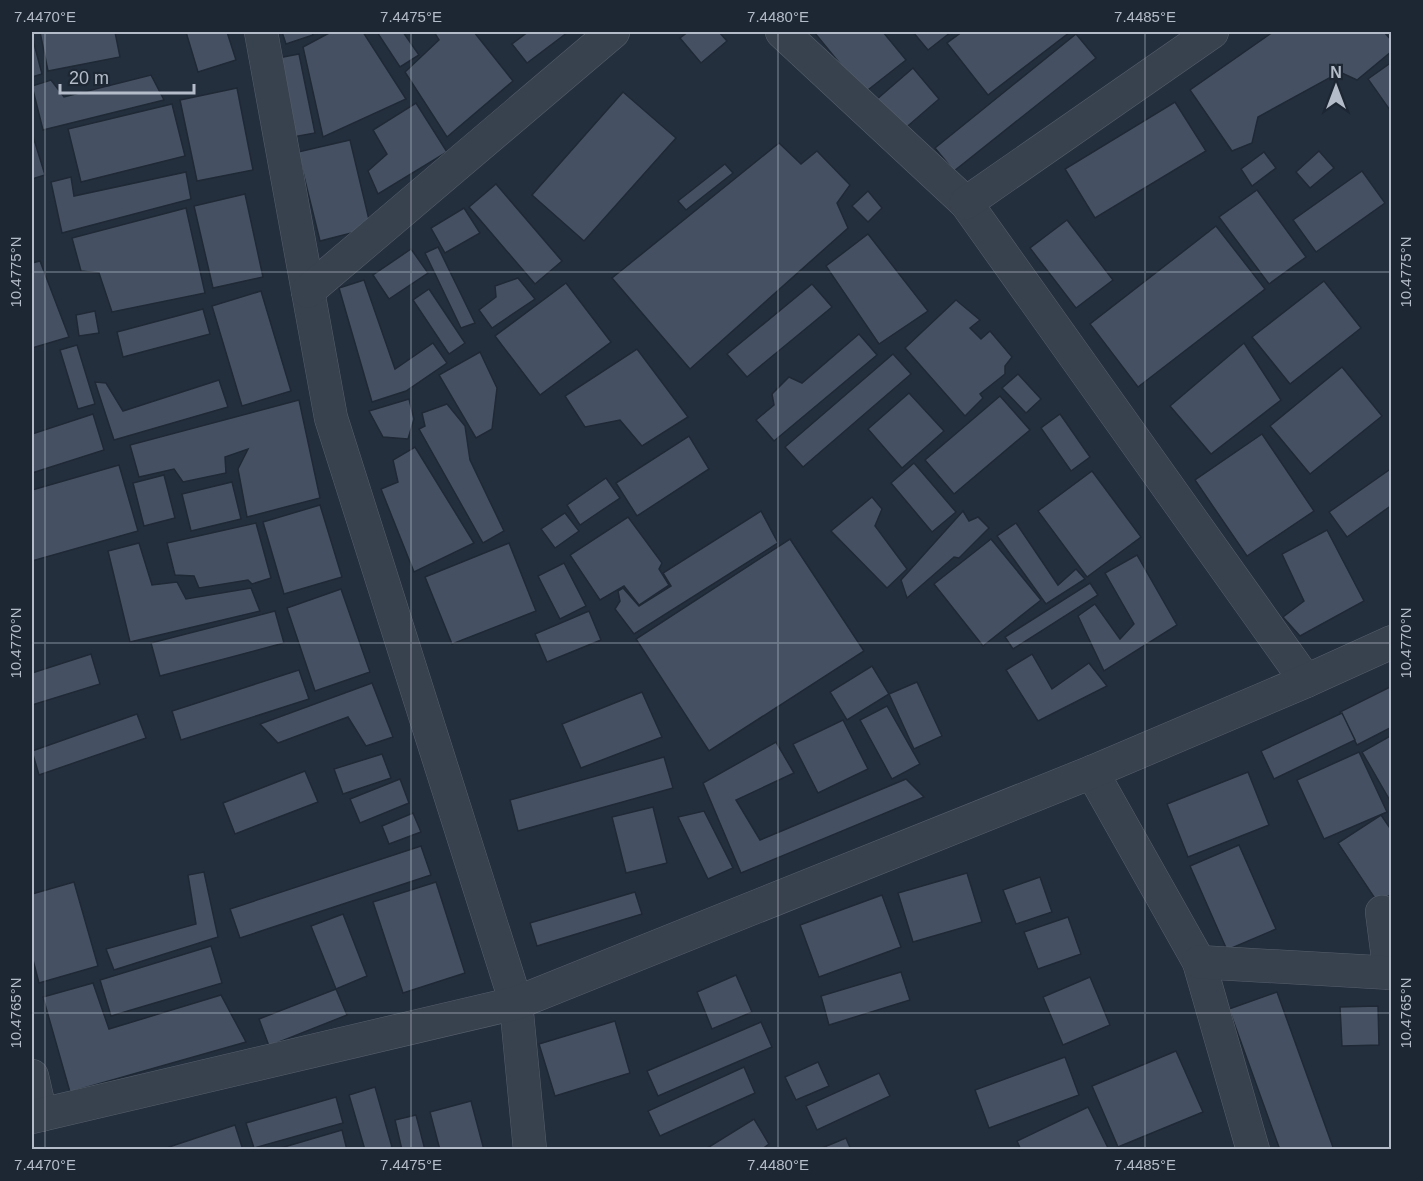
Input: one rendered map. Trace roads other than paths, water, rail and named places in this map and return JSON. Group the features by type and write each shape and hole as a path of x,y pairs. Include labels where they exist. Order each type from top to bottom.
{"street":[{"path":"261,32 331,418 516,1003 530,1149"},
{"path":"308,291 613,32"},
{"path":"782,32 966,202 1306,681"},
{"path":"966,202 1212,32"},
{"path":"32,1076 36,1116 516,1003 1092,771 1306,681 1392,642"},
{"path":"1092,771 1199,962 1253,1149"},
{"path":"1199,962 1391,973 1382,912"}]}
